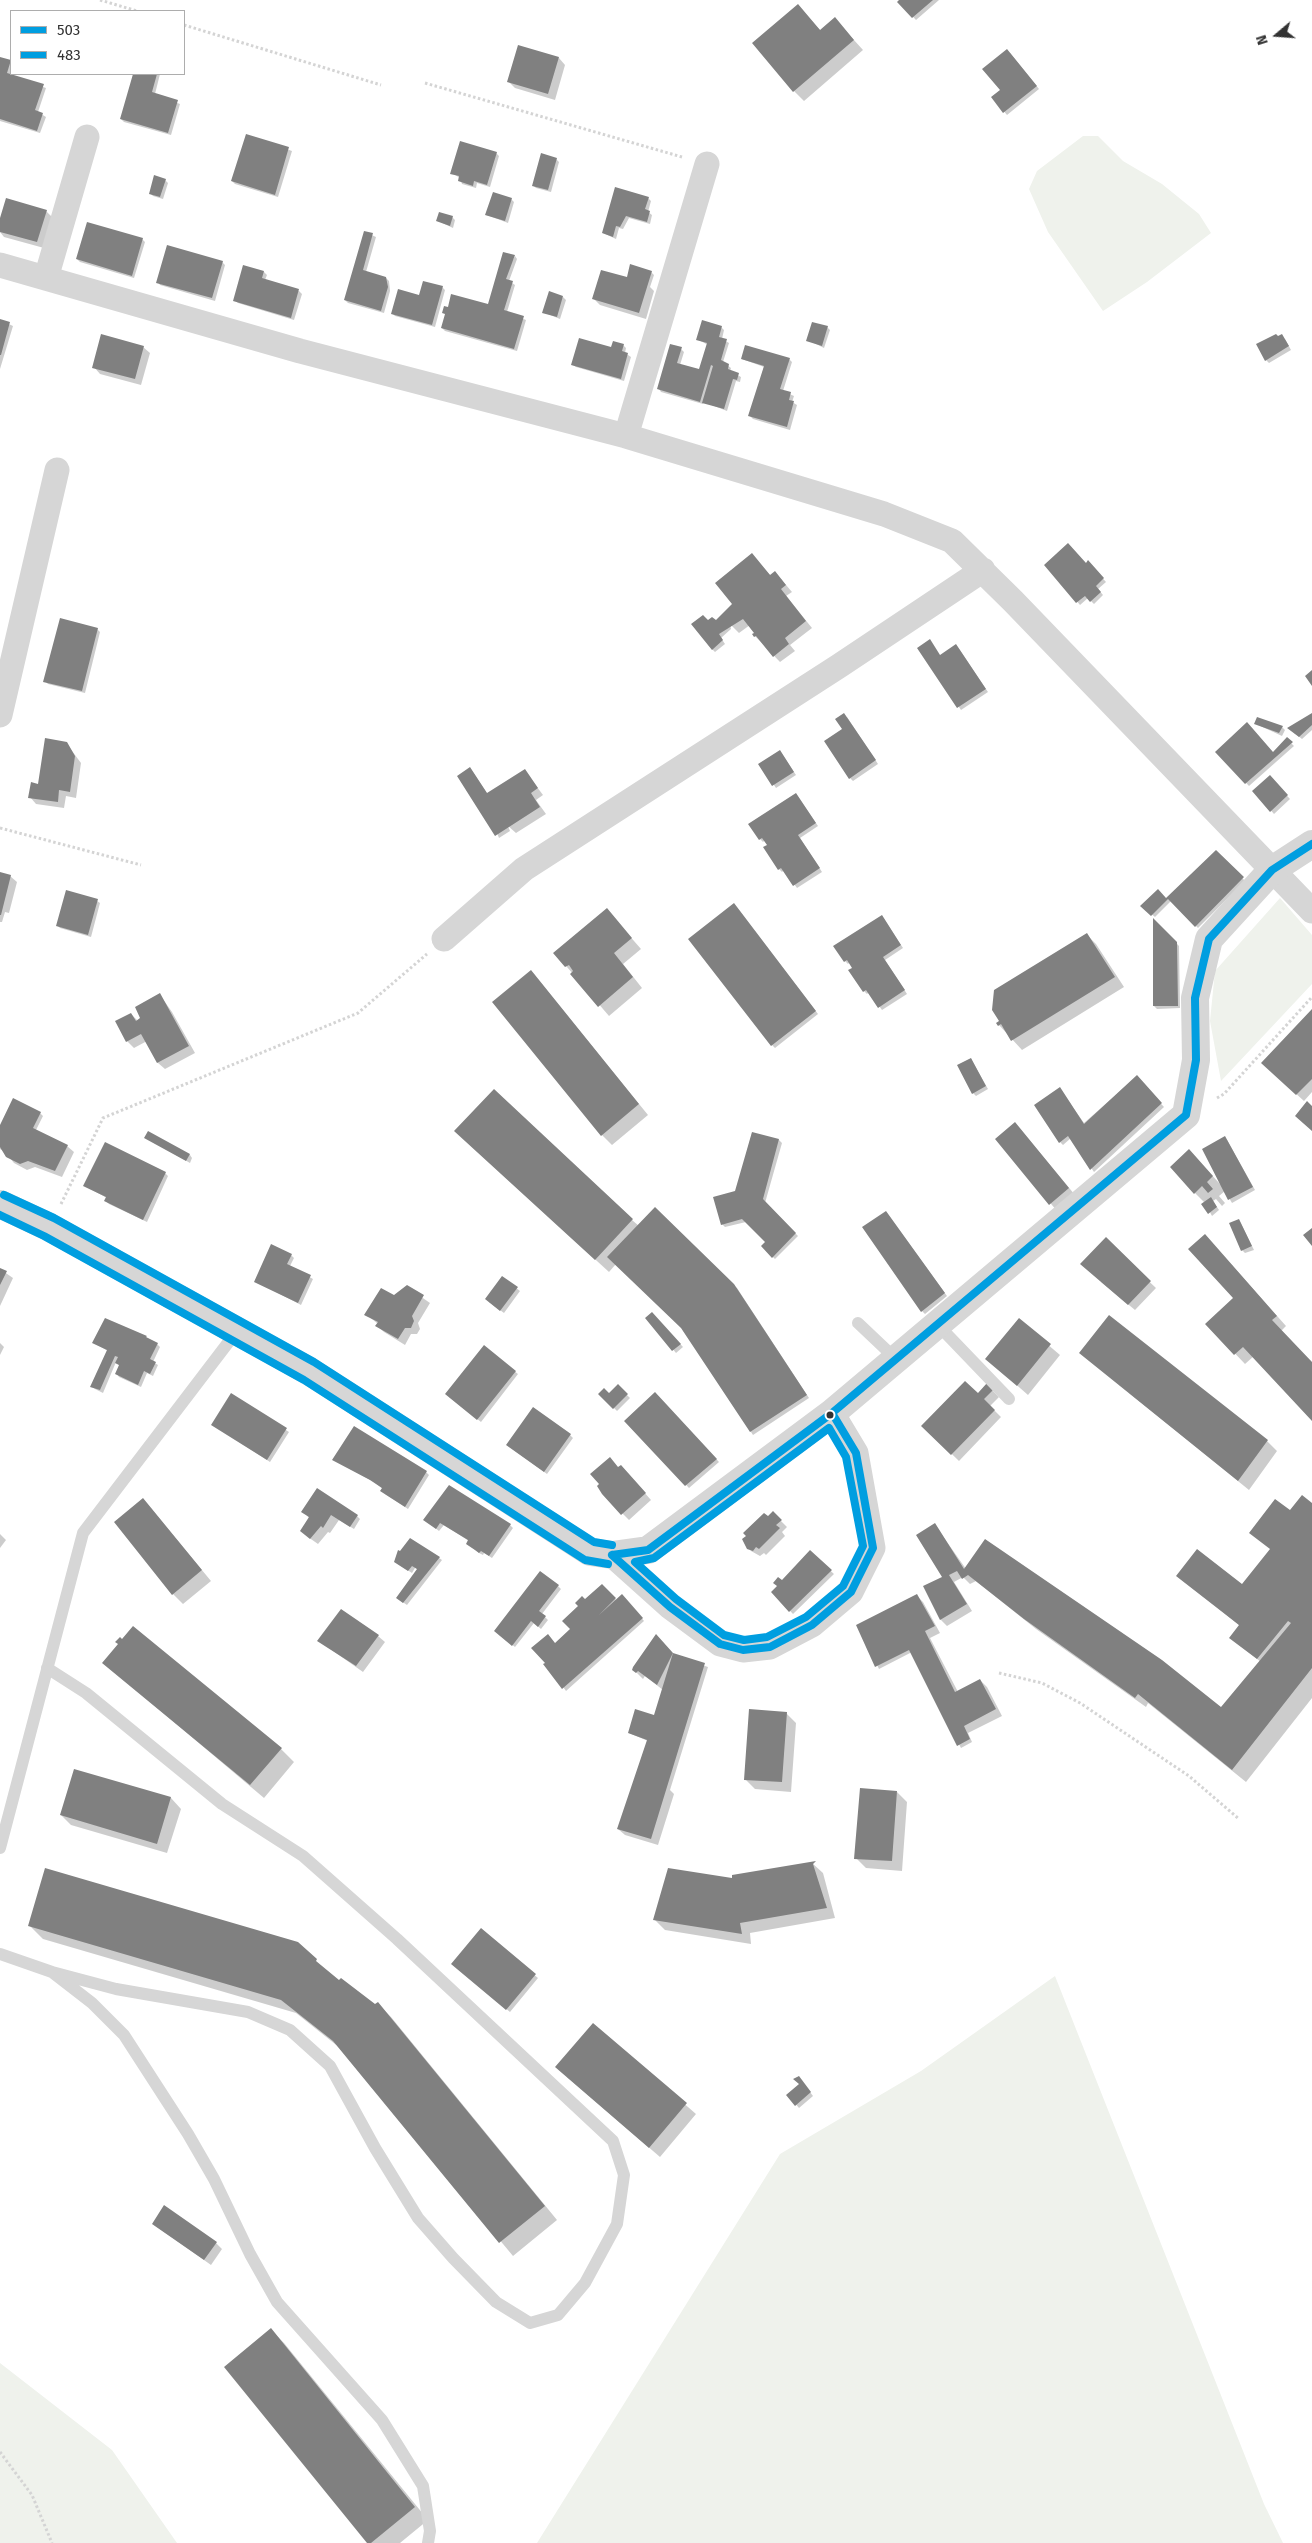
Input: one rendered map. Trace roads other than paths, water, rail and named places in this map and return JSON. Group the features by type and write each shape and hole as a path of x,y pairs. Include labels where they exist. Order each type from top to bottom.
{"street":[{"path":"46,278 87,137"},
{"path":"626,436 707,164"},
{"path":"0,265 300,351 626,436 884,514 952,541 1312,911"},
{"path":"0,715 57,470"},
{"path":"444,939 524,869 839,666 982,570"},
{"path":"0,1204 49,1227 309,1370 590,1552 612,1555 648,1550 832,1413 1186,1115 1196,1060 1196,998 1209,939 1272,870 1312,844"},
{"path":"612,1555 670,1607 720,1644 743,1650 770,1647 812,1625 851,1592 873,1548 856,1453 832,1413"}],"lane":[{"path":"858,1323 896,1359"},
{"path":"937,1324 1009,1399"},
{"path":"0,1848 83,1533 237,1331"},
{"path":"0,1954 52,1972 116,1989 248,2012 290,2030 330,2066 375,2148 418,2218 453,2258 496,2302 530,2323 558,2315 585,2283 616,2224 624,2175 613,2141 404,1945 303,1856 222,1804 86,1693 47,1668"},
{"path":"52,1972 92,2003 124,2035 188,2134 214,2179 250,2254 277,2302 382,2420 424,2486 430,2531 428,2543"}]}
